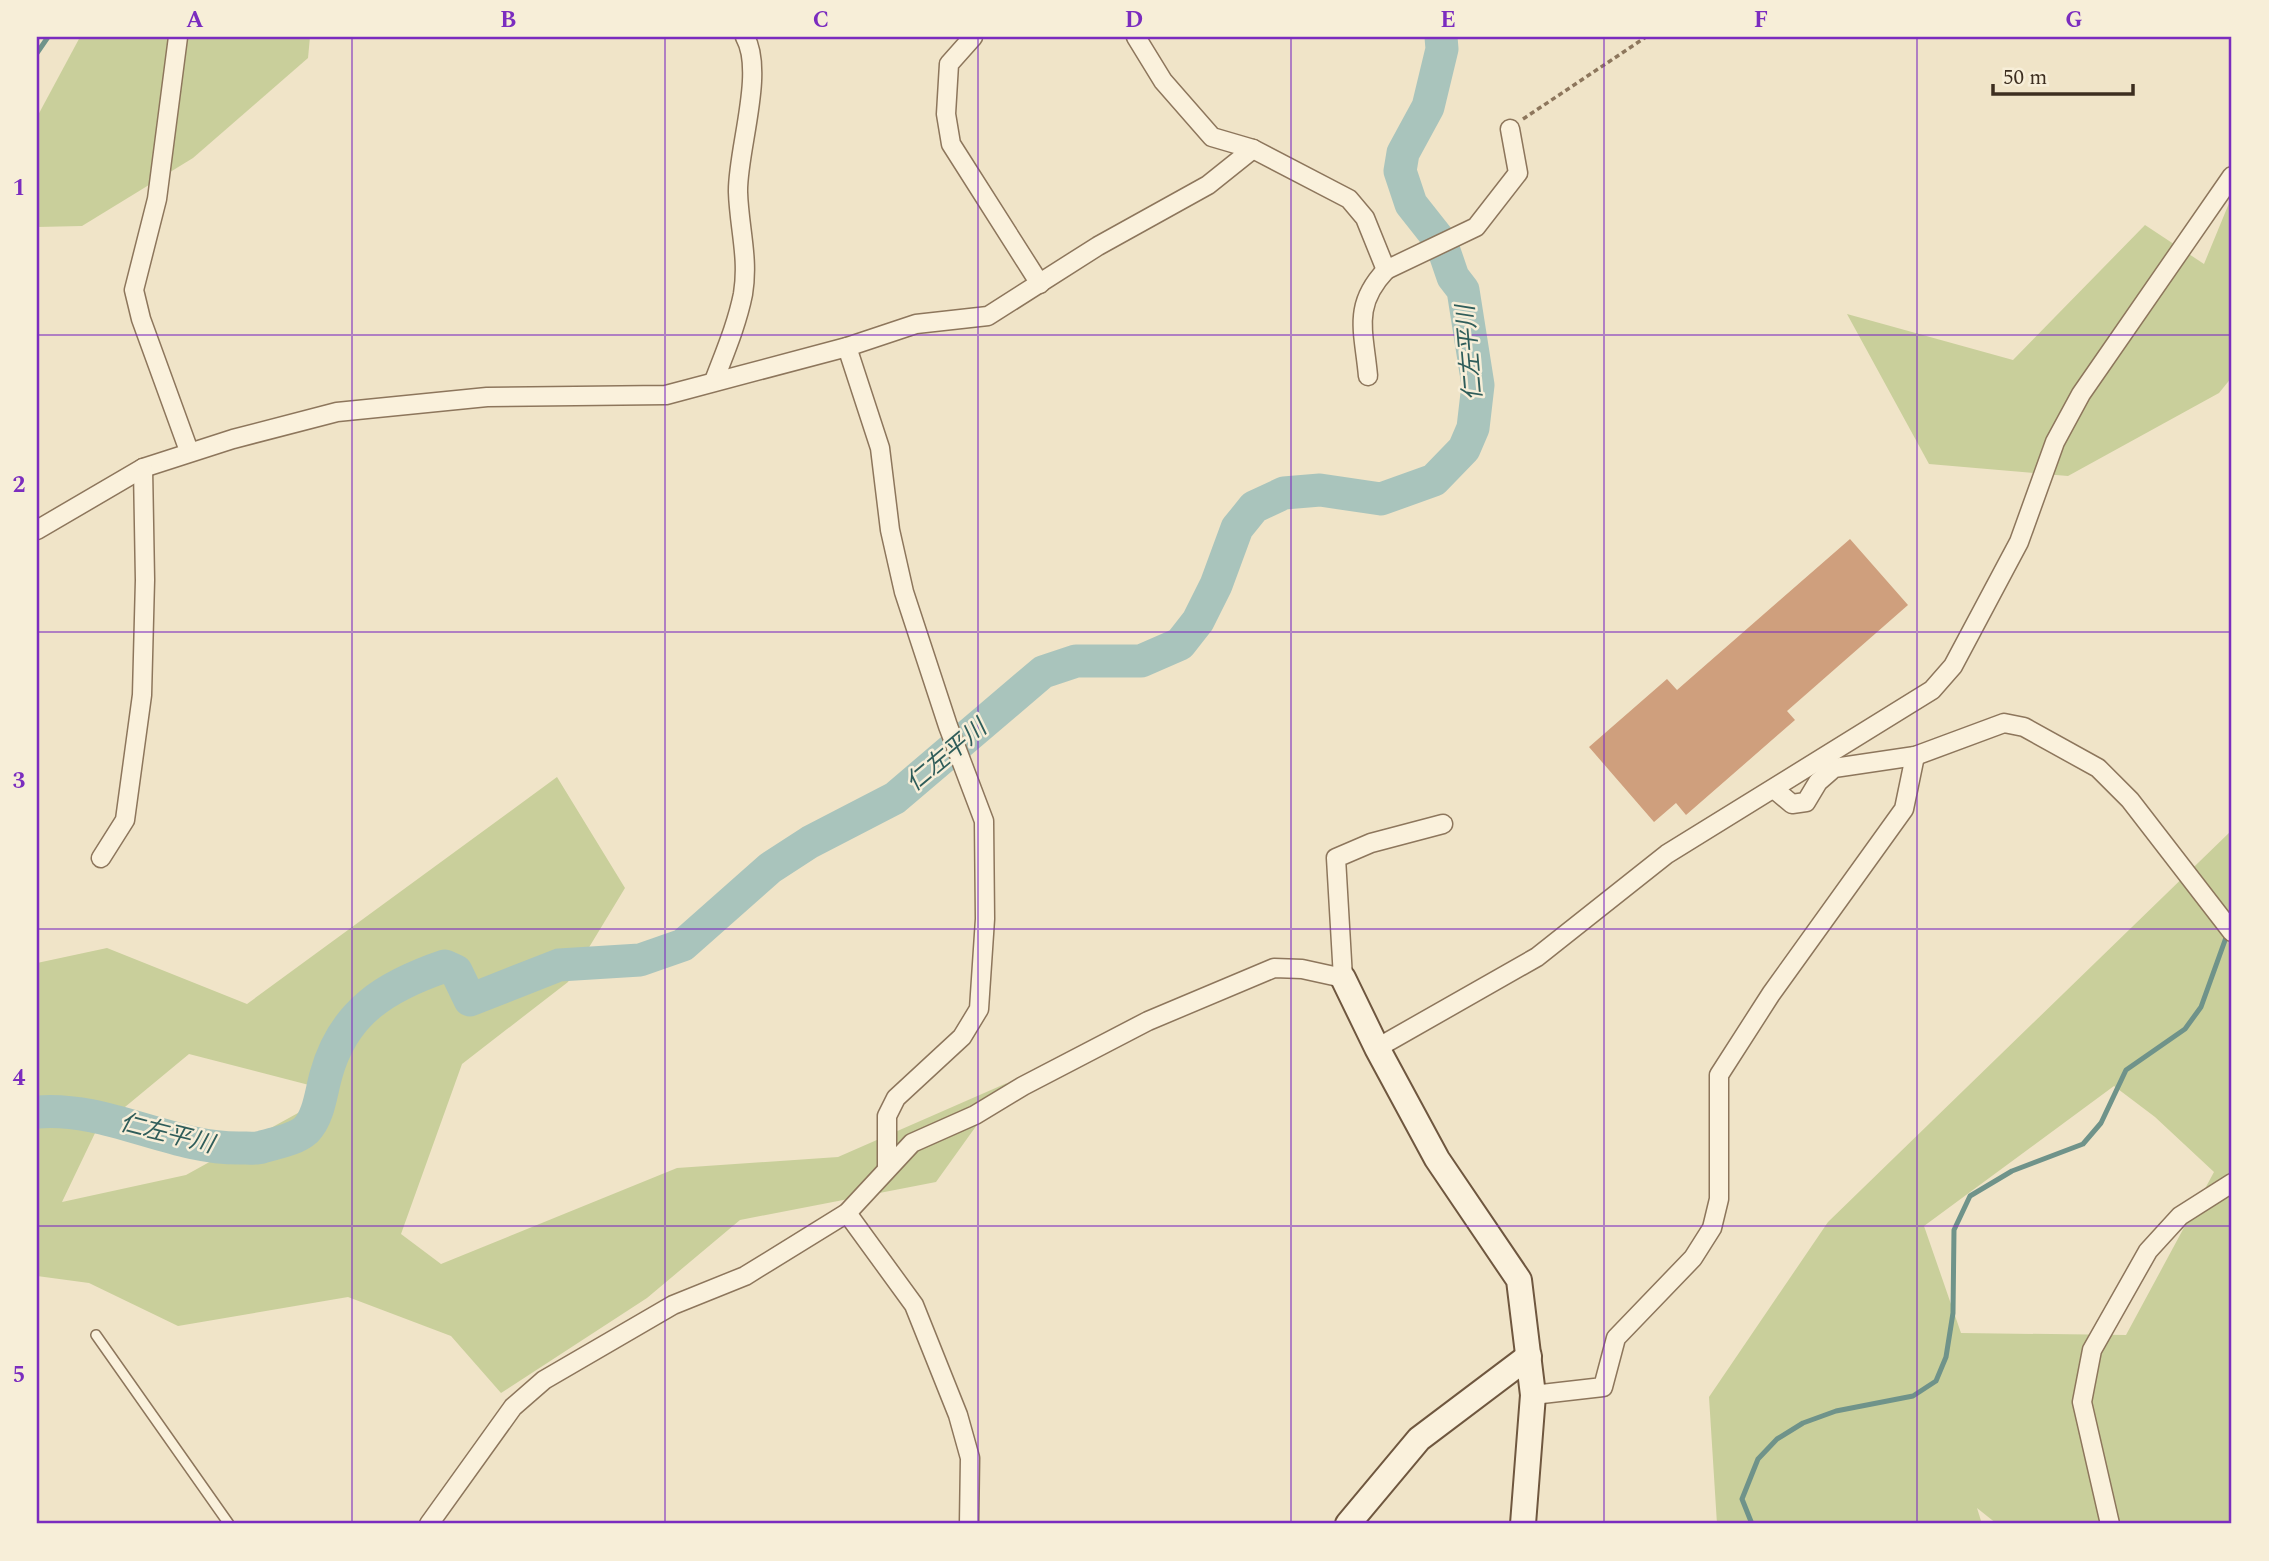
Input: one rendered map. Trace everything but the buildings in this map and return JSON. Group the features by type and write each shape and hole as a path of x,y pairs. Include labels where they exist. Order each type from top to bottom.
{"street":[{"path":"178,37 157,199 134,290 141,319 189,451"},
{"path":"714,381 733,332 743,293 746,252 738,191 752,90 745,37"},
{"path":"973,37 949,64 946,114 951,144 1040,284"},
{"path":"1136,37 1163,82 1212,137 1252,149 1349,199 1365,218 1386,270"},
{"path":"1368,376 1362,306 1370,287 1386,270 1476,226 1518,173 1510,129"},
{"path":"37,530 144,468 189,451 337,412 486,397 666,395 847,346 916,324 988,316 1098,246 1208,186 1252,149"},
{"path":"1377,1048 1537,957 1667,854 1932,690 1953,666 2019,542 2055,442 2081,394 2232,176"},
{"path":"847,346 880,448 890,530 904,592 948,726 984,821 985,919 979,1009 962,1037 896,1098 887,1116 887,1168"},
{"path":"101,859 125,820 142,695 144,468"},
{"path":"1774,789 1792,804 1806,802 1818,782 1834,768 1915,756 2004,723 2024,727 2098,768 2130,800 2232,932"},
{"path":"1533,1395 1603,1387 1616,1338 1693,1258 1712,1228 1719,1199 1719,1075 1771,994 1904,809 1915,756"},
{"path":"1443,824 1371,842 1336,858 1343,978 1437,1159 1519,1280 1533,1395 1523,1524"},
{"path":"429,1524 513,1407 544,1380 673,1305 746,1276 847,1213 912,1143 975,1115 1023,1086 1148,1021 1274,968 1302,969 1343,978"},
{"path":"2110,1524 2098,1485 2082,1402 2092,1350 2148,1251 2180,1216 2232,1182"},
{"path":"847,1213 914,1305 958,1415 970,1458 969,1524"},
{"path":"1348,1524 1419,1439 1529,1356"}],"lane":[{"path":"96,1335 229,1524"}],"path":[{"path":"1510,129 1646,37"}],"green space":[{"path":"80,37 310,37 308,58 193,158 82,226 37,227 37,117"},
{"path":"2232,196 2232,377 2219,393 2068,476 1929,464 1847,314 2013,360 2145,225 2204,264"},
{"path":"557,777 625,888 568,982 462,1064 401,1234 441,1264 677,1168 838,1157 1007,1083 936,1182 740,1220 647,1298 501,1393 451,1336 348,1297 178,1326 89,1283 37,1276 37,963 107,948 247,1004","holes":["189,1054 336,1092 186,1175 62,1202 96,1131"]},
{"path":"2232,830 2232,1524 1997,1524 1977,1508 1982,1524 1717,1524 1709,1397 1828,1222","holes":["2114,1086 2155,1117 2214,1172 2126,1335 1961,1333 1924,1226"]}],"waterway":[{"path":"37,53 48,37"},
{"name":"仁左平川","path":"37,1112 89,1115 189,1142 215,1146 257,1148 285,1141 306,1130 314,1118 326,1075 343,1034 370,1004 386,993 445,966 456,971 470,1000 559,965 640,960 683,945 770,868 810,842 895,798 1043,672 1076,661 1141,661 1180,644 1198,621 1216,585 1237,528 1254,507 1284,493 1320,490 1381,499 1434,480 1464,449 1473,428 1478,385 1463,290 1453,277 1441,242 1411,204 1400,171 1403,153 1428,107 1442,49 1441,37"},
{"path":"1752,1524 1742,1499 1758,1459 1777,1439 1803,1423 1836,1411 1913,1396 1936,1381 1946,1357 1953,1313 1954,1230 1970,1196 2012,1171 2083,1144 2101,1123 2126,1070 2185,1029 2201,1007 2228,932"}]}
